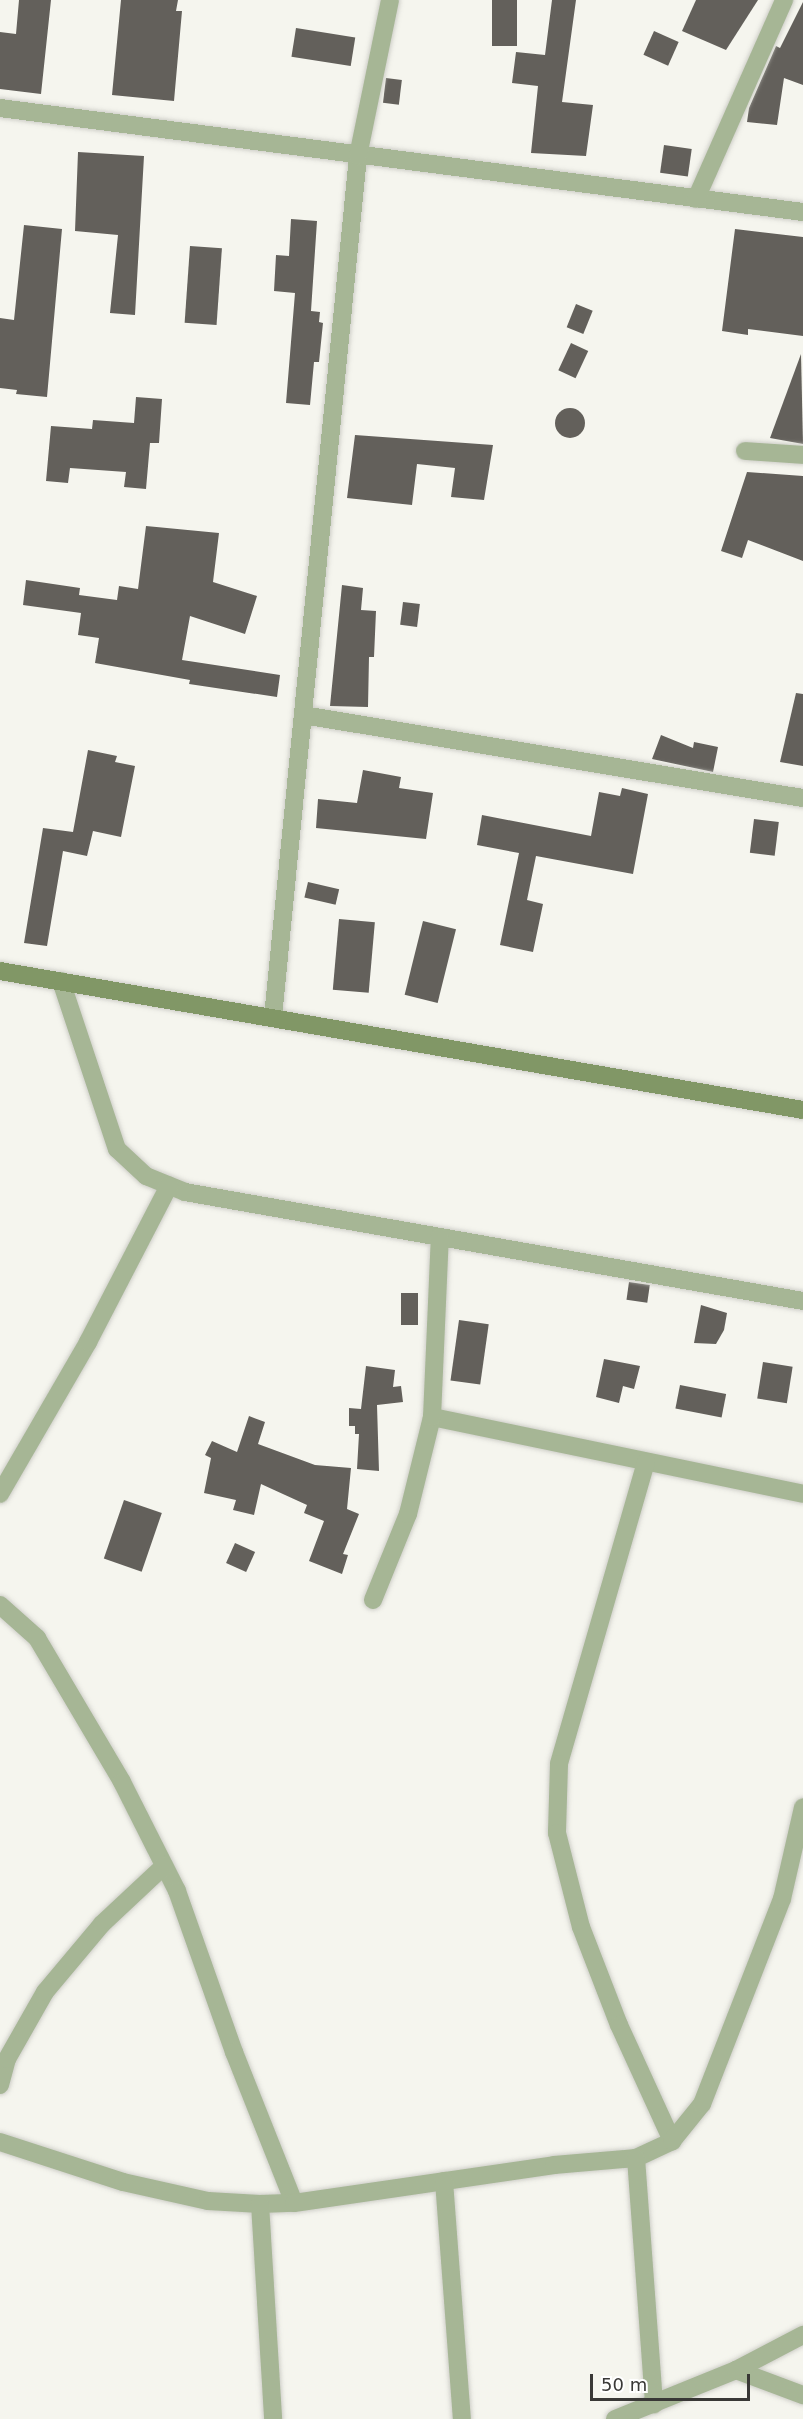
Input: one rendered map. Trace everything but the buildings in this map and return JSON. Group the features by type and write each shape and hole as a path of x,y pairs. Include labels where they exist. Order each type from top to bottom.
{"street":[{"path":"273,1017 358,156 390,0"},
{"path":"696,199 784,0"},
{"path":"0,108 803,212"},
{"path":"745,451 803,455"},
{"path":"303,715 803,798"},
{"path":"0,971 803,1110"},
{"path":"61,981 117,1149 146,1176 169,1186 185,1192 803,1301"},
{"path":"0,1494 88,1342 169,1186"},
{"path":"373,1600 408,1514 432,1417 440,1237"},
{"path":"432,1417 803,1494"},
{"path":"646,1462 559,1764 557,1833 581,1928 619,2025 672,2141"},
{"path":"0,1605 37,1638 122,1782 164,1866 294,2203"},
{"path":"0,2142 123,2182 208,2201 260,2204 294,2203 444,2181 636,2158 672,2141 702,2104 782,1899 803,1807"},
{"path":"0,2085 7,2059 45,1992 102,1924 164,1866"},
{"path":"636,2158 654,2404"},
{"path":"444,2181 462,2419"},
{"path":"260,2204 273,2419"},
{"path":"615,2419 736,2370 803,2335"},
{"path":"736,2370 803,2395"}]}
